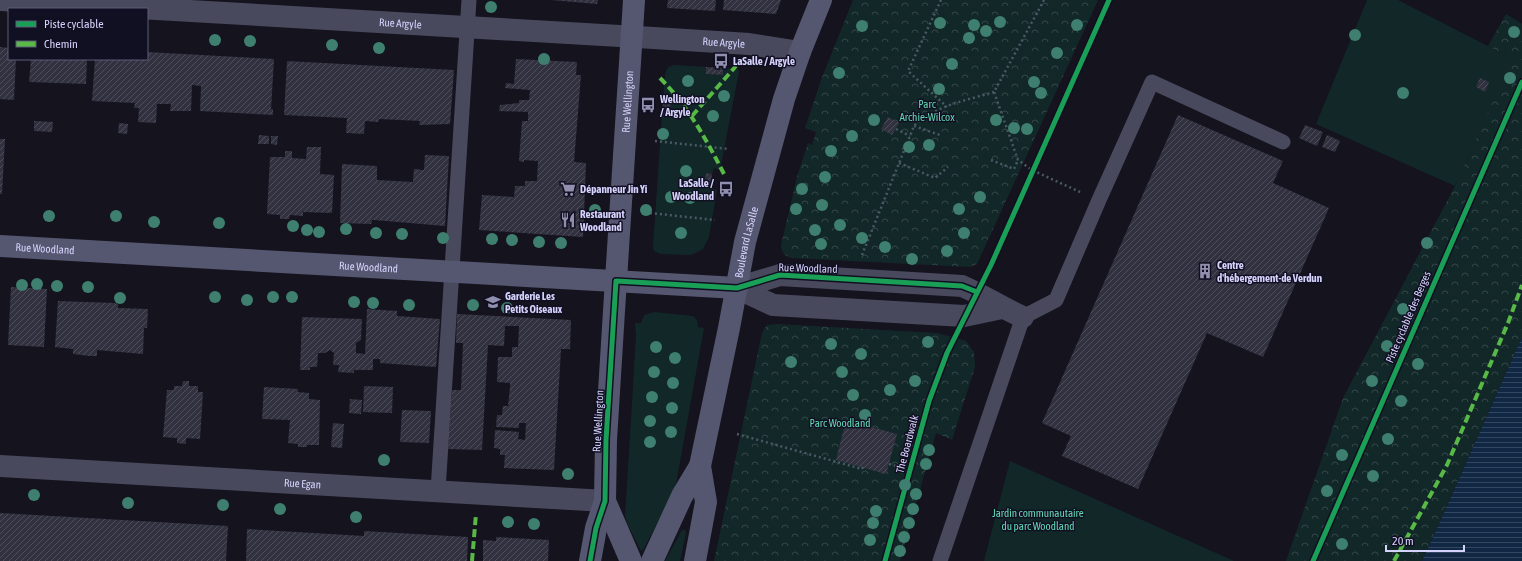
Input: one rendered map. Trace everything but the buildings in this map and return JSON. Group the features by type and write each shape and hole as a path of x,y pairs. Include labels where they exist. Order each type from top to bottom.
{"main road":[{"name":"Rue Wellington","path":"590,561 596,528 605,501 606,440 634,0"},
{"name":"Boulevard LaSalle","path":"695,561 706,502 700,466 737,288 745,242 770,146 800,52 821,0"},
{"name":"Rue Woodland","path":"0,246 737,288"},
{"path":"652,561 682,496 700,466"},
{"path":"605,501 631,561"}],"street":[{"name":"Rue Argyle","path":"1,0 134,8"},
{"name":"Rue Argyle","path":"148,9 468,28 632,36 749,44 800,52"},
{"name":"Rue Woodland","path":"737,288 780,275 962,286 977,292 1002,308 1023,317"},
{"name":"Rue Woodland","path":"737,288 773,304 964,316 1002,308"},
{"name":"Rue Egan","path":"0,466 605,501"}],"lane":[{"path":"438,492 470,0"},
{"path":"940,561 1023,317 1056,300 1152,82 1283,142"}],"path":[{"path":"941,0 908,71 947,107"},
{"path":"861,257 914,126 919,120 947,107 994,92 1044,0"},
{"path":"994,92 1018,160 1032,170 1099,200"},
{"path":"914,126 940,135"},
{"path":"896,129 910,136"},
{"path":"655,141 729,149"},
{"path":"991,160 1014,169 1018,160"},
{"path":"899,163 935,178 948,167"},
{"path":"1029,178 1036,163"},
{"path":"650,213 715,220"},
{"path":"737,434 862,469 863,467"},
{"path":"889,464 910,470"}],"green space":[{"name":"Parc Archie-Wilcox","path":"853,0 1098,0 977,264 970,267 792,258 785,255 783,252 781,245 797,177 808,143 812,145 816,132 805,128 821,80"},
{"path":"1367,0 1398,0 1513,59 1455,186 1316,124"},
{"path":"1506,14 1522,24 1522,337 1422,561 1286,561 1343,398 1455,186 1512,59 1488,46"},
{"path":"674,65 706,67 706,74 722,75 723,68 738,69 739,72 720,170 714,168 712,174 706,173 704,185 717,190 709,237 703,249 691,255 661,254 654,251 653,247 662,115 670,115 671,102 663,101 665,74 668,67"},
{"path":"654,312 693,316 697,320 698,327 704,328 675,490 643,550 641,551 625,516 636,336 635,323 641,323 644,315"},
{"name":"Parc Woodland","path":"777,324 937,333 966,341 974,352 975,367 952,440 936,433 900,561 714,561 762,333 767,325"},
{"name":"Jardin communautaire du parc Woodland","path":"1010,461 1234,561 984,561"},
{"path":"682,530 685,530 686,533 680,561 665,561"}],"water":[{"path":"1522,337 1522,561 1422,561 1434,535"}],"marked path":[{"path":"692,116 736,66"},
{"path":"660,78 688,111 724,174"},
{"path":"1394,561 1447,465 1508,323 1522,285"},
{"path":"472,561 476,514"}],"cycle path":[{"name":"The Boardwalk","path":"885,561 929,401 947,353 991,265 1109,0"},
{"name":"Piste cyclable des Berges","path":"1313,561 1522,82"},
{"path":"590,561 596,528 605,501 606,440 616,281 737,288 780,275 962,286 977,292"}],"place":[{"name":"LaSalle / Argyle","path":"721,61"},
{"name":"Wellington / Argyle","path":"648,105"},
{"name":"Dépanneur Jin Yi","path":"568,189"},
{"name":"LaSalle / Woodland","path":"726,189"},
{"name":"Restaurant Woodland","path":"568,220"},
{"name":"Centre d'hébergement-de Verdun","path":"1205,271"},
{"name":"Garderie Les Petits Oiseaux","path":"493,302"}]}
